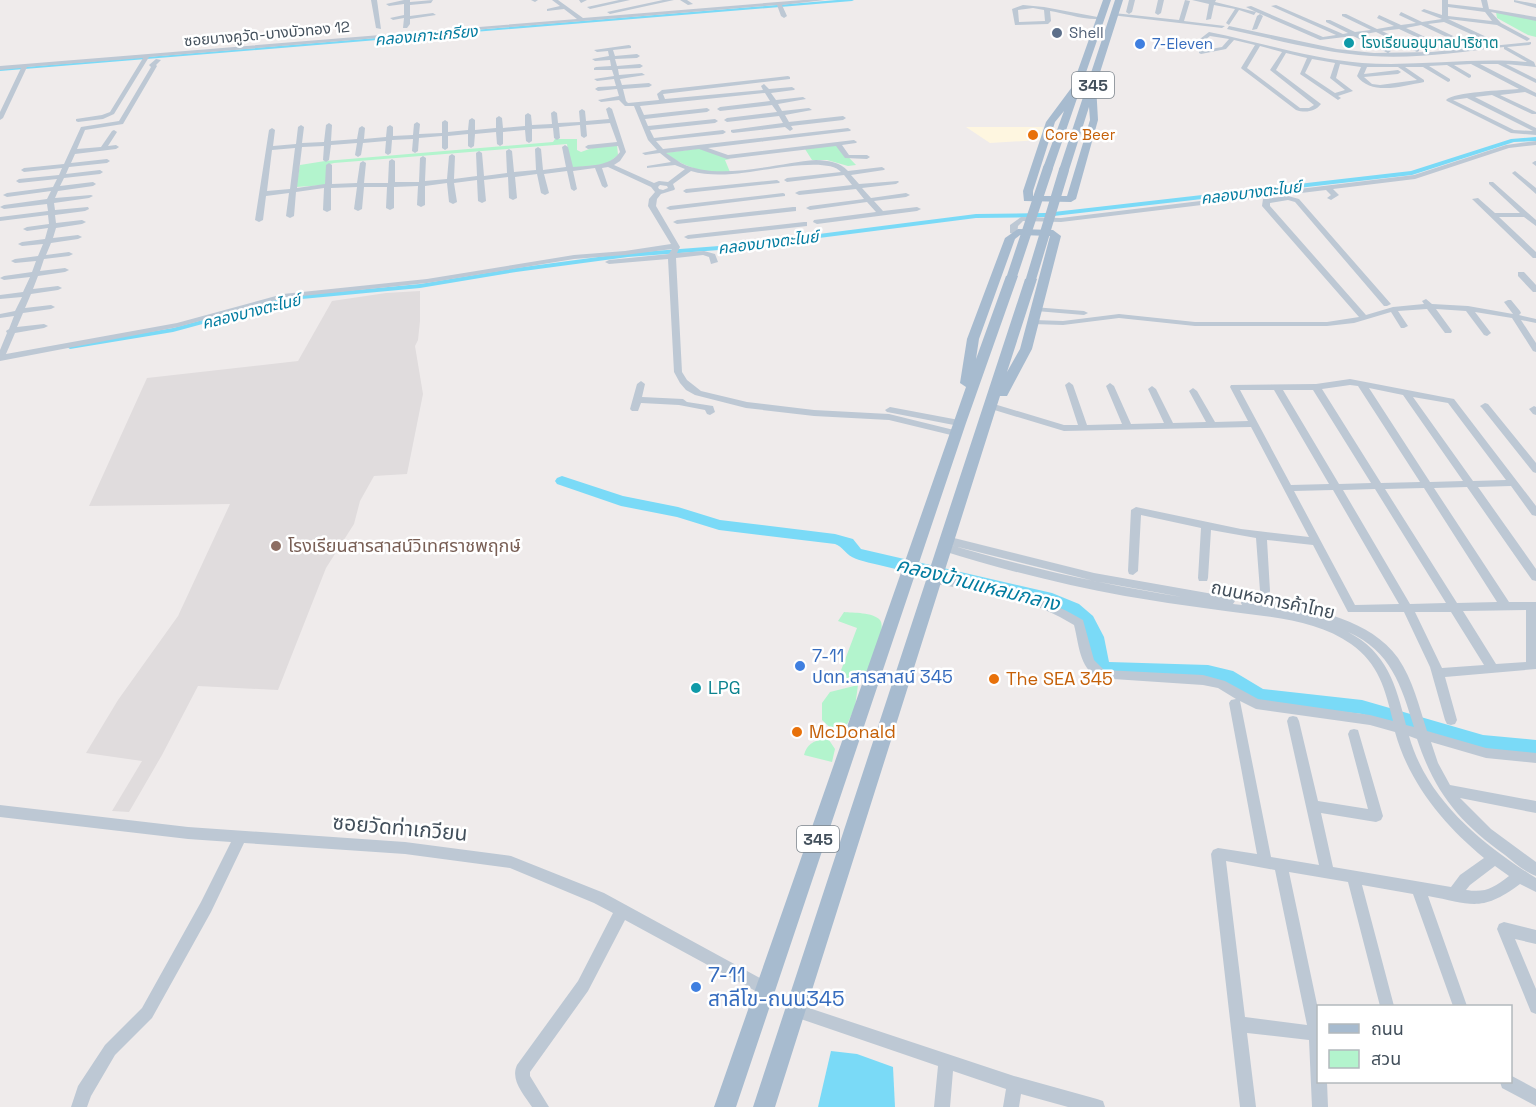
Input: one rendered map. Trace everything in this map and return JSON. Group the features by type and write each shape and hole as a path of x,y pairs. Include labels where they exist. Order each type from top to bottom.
{"main road":[{"name":"345","path":"728,1097 1107,0"},
{"name":"345","path":"764,1107 797,1011 1012,341 1119,0"},
{"path":"1078,85 1051,122 1026,198 1032,201 1071,199 1094,120 1092,86"},
{"path":"1079,125 1087,120 1091,122 1091,126"},
{"path":"1050,128 1056,124 1062,125 1062,129"},
{"path":"959,424 973,339 1012,235 1053,238 1055,239 1027,344 982,430"},
{"path":"978,327 978,334 981,337 986,337 993,330"},
{"path":"1012,341 1018,347 1027,344"},
{"path":"717,1107 728,1097"}],"street":[{"path":"374,0 379,37"},
{"path":"590,7 627,0"},
{"path":"643,0 665,12"},
{"path":"601,14 671,0"},
{"path":"683,0 690,4"},
{"path":"705,6 728,0"},
{"name":"ซอยบางคูวัด-บางบัวทอง 12","path":"0,68 158,59 379,37 407,19 582,20 721,8 781,8 822,0"},
{"path":"1129,12 1132,0"},
{"path":"1135,8 1137,0"},
{"path":"1158,13 1161,0"},
{"path":"1181,20 1189,0 1213,1 1260,16 1321,48 1302,73 1335,97 1348,92 1349,88 1335,80 1332,75 1338,62"},
{"path":"1484,0 1485,10 1501,25 1531,43"},
{"path":"541,5 556,1 582,20"},
{"path":"1208,19 1213,1"},
{"path":"660,2 665,12"},
{"path":"714,4 721,8"},
{"path":"1445,4 1485,10 1516,6 1536,20"},
{"path":"1445,4 1476,9"},
{"path":"1445,4 1446,18"},
{"path":"1491,4 1536,6"},
{"path":"407,19 431,5"},
{"path":"1274,6 1388,51"},
{"path":"549,10 566,7"},
{"path":"781,8 804,7"},
{"path":"1249,7 1315,38 1351,36 1446,18 1497,23"},
{"path":"390,8 407,19"},
{"path":"1047,9 1048,21 1046,23 1017,24 1016,8 1047,9 1100,18"},
{"path":"1220,36 1238,8"},
{"path":"1424,11 1446,18 1491,41"},
{"path":"557,16 574,12"},
{"path":"1115,13 1129,12 1227,26 1301,43 1373,54"},
{"path":"1115,13 1181,20"},
{"path":"1401,14 1468,45"},
{"path":"393,18 407,19 433,15"},
{"path":"1344,15 1417,50"},
{"path":"1254,29 1260,16"},
{"path":"1378,17 1442,47"},
{"path":"1328,21 1367,46 1379,66"},
{"path":"1478,21 1515,39"},
{"path":"1227,26 1311,47 1373,54 1413,55 1531,43 1536,39"},
{"path":"370,38 372,32 379,28"},
{"path":"1200,42 1209,34 1313,58 1405,68"},
{"path":"1248,42 1259,35"},
{"path":"1201,52 1224,48 1233,38"},
{"path":"1258,45 1245,68 1293,106 1302,110 1315,107 1318,104 1273,70 1287,44"},
{"path":"597,50 629,47"},
{"path":"1506,48 1530,61 1533,66"},
{"path":"610,49 624,104 638,105 792,89"},
{"path":"1481,52 1536,81"},
{"path":"1451,53 1536,95"},
{"path":"1352,55 1352,64"},
{"path":"595,59 637,56"},
{"path":"1424,56 1439,64"},
{"path":"78,120 103,117 112,113 146,58"},
{"path":"1238,59 1249,58"},
{"path":"1360,76 1370,85 1380,87 1418,83 1422,80 1405,68 1398,58"},
{"path":"1,355 48,241 53,225 50,201 70,152 83,128 121,123 158,59"},
{"path":"1360,76 1468,61 1533,66"},
{"path":"1447,63 1469,76"},
{"path":"1360,76 1365,65"},
{"path":"596,69 640,66"},
{"path":"1425,66 1448,80"},
{"path":"0,118 24,68"},
{"path":"597,79 642,75"},
{"path":"663,102 660,94 662,92 788,78"},
{"path":"760,81 809,163"},
{"path":"598,89 649,85"},
{"path":"1526,90 1466,95 1449,100 1509,130 1536,132"},
{"path":"1502,93 1535,113"},
{"path":"1494,94 1535,113"},
{"path":"1466,95 1536,132"},
{"path":"601,100 622,98"},
{"path":"720,109 802,99"},
{"path":"638,105 651,140 676,163 687,168 720,174 809,163 834,164 847,173 881,214"},
{"path":"609,109 623,152 612,164"},
{"path":"642,117 707,110"},
{"path":"727,120 809,110"},
{"path":"582,111 584,136"},
{"path":"554,113 557,138"},
{"path":"528,115 529,141"},
{"path":"499,118 500,144"},
{"path":"733,131 843,118"},
{"path":"471,146 472,120"},
{"path":"270,148 612,121"},
{"path":"646,128 715,121"},
{"path":"445,122 445,148"},
{"path":"415,151 417,124"},
{"path":"327,210 329,125"},
{"path":"290,216 301,127"},
{"path":"387,153 390,127"},
{"path":"358,155 362,128"},
{"path":"259,220 272,130"},
{"path":"645,153 848,130"},
{"path":"103,148 114,132"},
{"path":"651,140 723,132"},
{"path":"699,147 727,158 854,142"},
{"path":"1012,235 1014,225 1021,219 1061,220 1415,177 1508,146 1536,143"},
{"path":"588,147 621,144"},
{"path":"838,144 847,158 867,157"},
{"path":"70,152 116,147"},
{"path":"565,147 574,189"},
{"path":"538,149 545,193"},
{"path":"509,151 513,198"},
{"path":"479,153 482,201"},
{"path":"452,156 450,181 453,202"},
{"path":"421,205 420,184 423,158"},
{"path":"24,170 107,161"},
{"path":"390,208 389,186 392,162"},
{"path":"358,210 363,163"},
{"path":"649,166 676,163"},
{"path":"263,194 327,186 420,184 612,164 662,185"},
{"path":"598,167 604,186"},
{"path":"687,168 662,185 653,199 652,206 674,252 678,372 681,381 694,391 737,400 746,405 890,414 959,424"},
{"path":"787,180 882,169"},
{"path":"19,181 100,172"},
{"path":"1515,173 1536,192"},
{"path":"720,174 722,187 744,231"},
{"path":"686,191 777,182"},
{"path":"799,194 896,182"},
{"path":"1491,183 1536,224"},
{"path":"6,195 93,184"},
{"path":"1327,187 1335,195 1331,198"},
{"path":"670,208 783,195"},
{"path":"810,207 906,195"},
{"path":"4,207 89,196"},
{"path":"1361,315 1266,206 1266,201 1288,198 1297,200 1404,326"},
{"path":"1476,199 1536,256"},
{"path":"0,219 85,209"},
{"path":"677,222 793,209"},
{"path":"817,222 917,209"},
{"path":"1493,215 1536,214"},
{"path":"1055,239 1061,220"},
{"path":"27,229 82,222"},
{"path":"688,237 804,224"},
{"path":"22,244 78,237"},
{"path":"609,262 674,252"},
{"path":"1,355 178,325 283,296 427,281 574,257 625,253 707,253 712,256 714,262"},
{"path":"15,261 69,254"},
{"path":"4,278 65,270"},
{"path":"1521,274 1536,290"},
{"path":"0,297 58,288"},
{"path":"1508,302 1536,349"},
{"path":"1036,309 1076,317 1119,316 1173,320 1338,323 1390,307 1428,303 1483,306 1516,315"},
{"path":"1428,303 1536,319"},
{"path":"1428,303 1448,331"},
{"path":"0,316 51,307"},
{"path":"1468,308 1487,333"},
{"path":"1033,322 1063,322 1076,317"},
{"path":"0,334 44,326"},
{"path":"1,355 35,346"},
{"path":"1438,674 1532,666 1534,606 1352,609 1234,387 1316,387 1350,382 1451,401 1536,513"},
{"path":"641,384 636,405 691,401 694,391"},
{"path":"1069,385 1084,428"},
{"path":"1362,385 1506,607"},
{"path":"1110,386 1128,427"},
{"path":"1277,387 1407,608 1438,674 1452,720"},
{"path":"1316,387 1493,669"},
{"path":"1152,389 1170,426"},
{"path":"1193,391 1212,425"},
{"path":"1406,393 1536,578"},
{"path":"679,401 703,405 710,408 710,412"},
{"path":"1485,406 1531,457 1536,471"},
{"path":"994,407 1064,428 1254,424"},
{"path":"1288,488 1513,483"},
{"path":"1133,571 1136,510 1261,535 1316,542"},
{"path":"1203,578 1206,525"},
{"path":"1261,535 1265,591"},
{"path":"940,561 986,588 1048,605 1067,614 1079,623 1090,664 1102,675 1203,680 1227,686 1256,704 1355,717 1419,731 1486,753 1536,758"},
{"name":"ถนนหอการค้าไทย","path":"940,561 1245,610 1324,626 1349,637 1376,660 1387,678 1399,728 1409,755 1446,815 1494,859 1536,886"},
{"name":"ถนนหอการค้าไทย","path":"940,561 1094,577 1304,612 1332,620 1364,635 1384,651 1404,680 1419,731 1446,790 1473,822 1536,870"},
{"path":"1235,703 1265,862"},
{"path":"1293,721 1328,873"},
{"path":"1313,806 1376,816 1354,734"},
{"path":"1446,790 1536,807"},
{"name":"ซอยวัดท่าเกวียน","path":"0,811 188,833 371,846 486,857 511,862 599,898 766,989"},
{"path":"79,1107 84,1092 110,1050 147,1013 206,907 240,837"},
{"path":"1248,1107 1218,854 1454,894 1476,900 1492,896 1520,876"},
{"path":"1454,894 1465,880 1494,859"},
{"path":"1238,1024 1317,1034 1281,865"},
{"path":"1353,877 1387,1005"},
{"path":"1418,888 1460,1005"},
{"path":"541,1107 523,1078 524,1064 583,986 622,911"},
{"path":"1536,937 1504,929 1536,1006"},
{"path":"797,1011 1014,1084 1097,1107"},
{"path":"942,1107 946,1061"},
{"path":"1319,1083 1320,1107"},
{"path":"1510,1083 1536,1098"},
{"path":"1011,1107 1014,1084"}],"shaded area":[{"path":"966,127 1043,127 1041,140 990,143"},
{"name":"โรงเรียนสารสาสน์วิเทศราชพฤกษ์","path":"420,291 420,321 415,346 423,394 407,474 374,476 360,501 354,524 326,568 278,690 198,686 129,812 112,811 142,761 86,753 118,700 178,616 230,504 89,506 147,378 298,361 332,301 386,293"}],"green space":[{"path":"1496,12 1536,20 1536,37 1497,18"},
{"path":"555,139 577,139 577,150 581,152 595,147 617,145 618,155 607,164 571,168 567,144 334,163 330,164 325,185 296,187 300,165 553,142"},
{"path":"837,145 856,165 848,166 827,160 812,160 805,149"},
{"path":"703,148 730,159 725,160 730,172 712,173 696,169 664,153"},
{"path":"844,612 863,613 877,617 882,624 877,647 866,674 846,679 840,673 857,628 838,621"},
{"path":"858,685 855,707 841,738 822,720 822,703 830,692"},
{"path":"824,739 829,740 835,749 832,762 804,755 811,744"}],"water":[{"path":"831,1051 857,1054 893,1067 895,1107 818,1107"}],"waterway":[{"name":"คลองเกาะเกรียง","path":"0,70 852,0"},
{"name":"คลองบางตะไนย์","path":"70,347 173,330 291,298 420,286 628,255 732,247 976,216 1045,215 1412,173 1513,140 1536,139"},
{"name":"คลองบ้านแหลมกลาง","path":"562,481 621,501 678,512 719,525 835,539 848,543 856,553 881,560 952,574 1052,599 1073,608 1087,620 1096,637 1101,665 1105,668 1208,671 1227,676 1263,696 1362,707 1483,742 1536,747"}],"place":[{"name":"Shell","path":"1057,33"},
{"name":"โรงเรียนอนุบาลปาริชาต","path":"1349,43"},
{"name":"7-Eleven","path":"1140,44"},
{"name":"Core Beer","path":"1033,135"},
{"name":"โรงเรียนสารสาสน์วิเทศราชพฤกษ์","path":"276,546"},
{"name":"7-11 ปตท.สารสาสน์ 345","path":"800,666"},
{"name":"The SEA 345","path":"994,679"},
{"name":"LPG","path":"696,688"},
{"name":"McDonald","path":"797,732"},
{"name":"7-11 สาลีโข-ถนน345","path":"696,987"}]}
